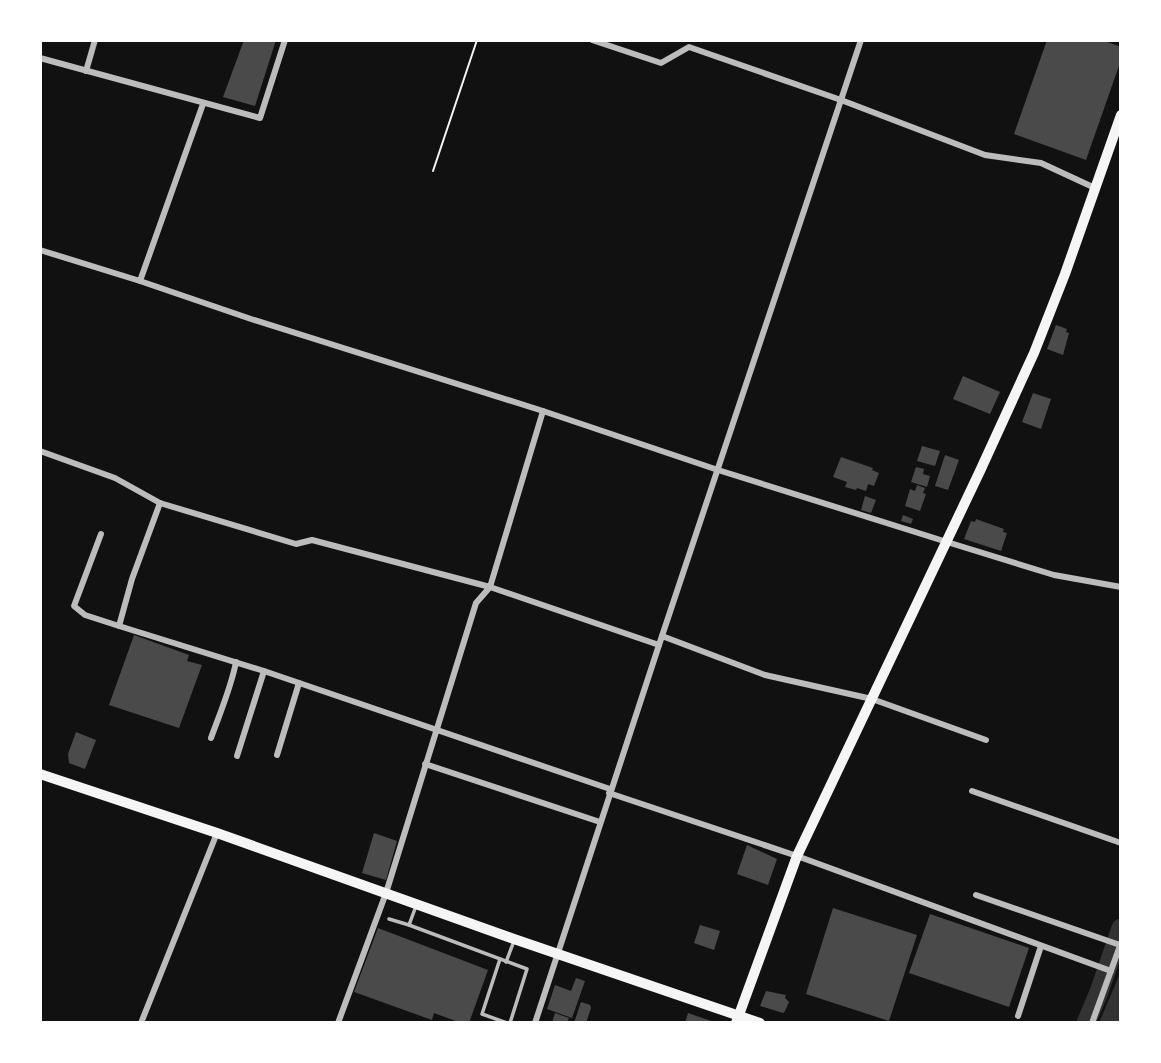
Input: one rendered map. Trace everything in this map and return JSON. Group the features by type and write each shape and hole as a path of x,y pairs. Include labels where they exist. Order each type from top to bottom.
{"main road":[{"path":"738,1019 797,856 947,542 1034,352 1121,115"},
{"path":"40,774 216,832 738,1019 760,1023"}],"street":[{"path":"86,71 95,40"},
{"path":"40,58 260,118 285,40"},
{"path":"592,40 661,63 689,47 841,100 985,155 1041,163 1095,188"},
{"path":"535,1023 861,40"},
{"path":"140,281 203,104"},
{"path":"40,250 543,411 718,471 1054,575 1121,587"},
{"path":"348,1023 338,1021 386,893 477,603 490,587 543,411"},
{"path":"40,452 115,478 160,503 296,544 312,540 490,587 659,645"},
{"path":"120,626 132,579 160,503"},
{"path":"101,534 74,606 85,615 264,671 435,730 797,856 1108,970"},
{"path":"662,636 765,675 872,699 986,740"},
{"path":"211,738 232,683 236,662"},
{"path":"237,756 264,671"},
{"path":"277,755 299,683"},
{"path":"425,764 600,822"},
{"path":"972,791 1121,843"},
{"path":"141,1023 216,832"},
{"path":"976,895 1117,943 1117,964 1108,970 1092,1023"},
{"path":"1018,1016 1041,946"}],"lane":[{"path":"409,925 417,904"},
{"path":"389,919 409,925 500,959 527,970 508,1023 482,1014 500,959"},
{"path":"506,962 514,939"}],"path":[{"path":"433,172 477,40"}],"shaded area":[{"path":"1120,973 1121,1023 1099,1023"}],"building":[{"path":"244,40 276,40 255,106 223,97"},
{"path":"1047,40 1102,40 1121,47 1121,60 1086,160 1014,134"},
{"path":"1056,325 1067,329 1066,332 1069,333 1063,355 1047,349"},
{"path":"963,376 1000,392 990,414 953,399"},
{"path":"1033,393 1051,399 1041,429 1022,422"},
{"path":"922,446 940,451 935,466 917,461"},
{"path":"945,455 959,460 948,490 935,486"},
{"path":"841,457 873,468 872,470 879,473 874,486 868,484 866,491 856,490 845,487 847,482 833,477"},
{"path":"916,467 924,469 923,474 930,476 927,487 911,482"},
{"path":"917,485 925,488 923,493 926,494 920,511 905,506 910,489 915,491"},
{"path":"865,496 876,500 871,513 861,510"},
{"path":"903,515 913,519 911,524 901,521"},
{"path":"976,519 1004,529 1003,532 1007,533 1001,551 964,539 971,521 975,522"},
{"path":"134,635 189,655 187,661 202,665 179,728 109,705"},
{"path":"76,732 96,740 85,769 69,763 68,754"},
{"path":"374,833 397,841 386,880 362,873"},
{"path":"747,845 777,859 768,885 737,874"},
{"path":"833,908 917,935 889,1021 806,994"},
{"path":"930,914 1029,948 1009,1007 909,973"},
{"path":"700,925 720,931 714,950 694,943"},
{"path":"378,928 488,970 469,1023 461,1023 434,1013 432,1020 354,992"},
{"path":"576,978 585,981 572,1018 547,1009 555,985 571,991"},
{"path":"766,991 786,995 785,998 789,1002 783,1013 760,1006"},
{"path":"581,1002 591,1008 586,1023 574,1023"},
{"path":"555,1013 569,1018 567,1023 552,1023"},
{"path":"688,1013 714,1022 714,1023 685,1023"}],"waterway":[{"path":"1086,1023 1121,928"}]}
